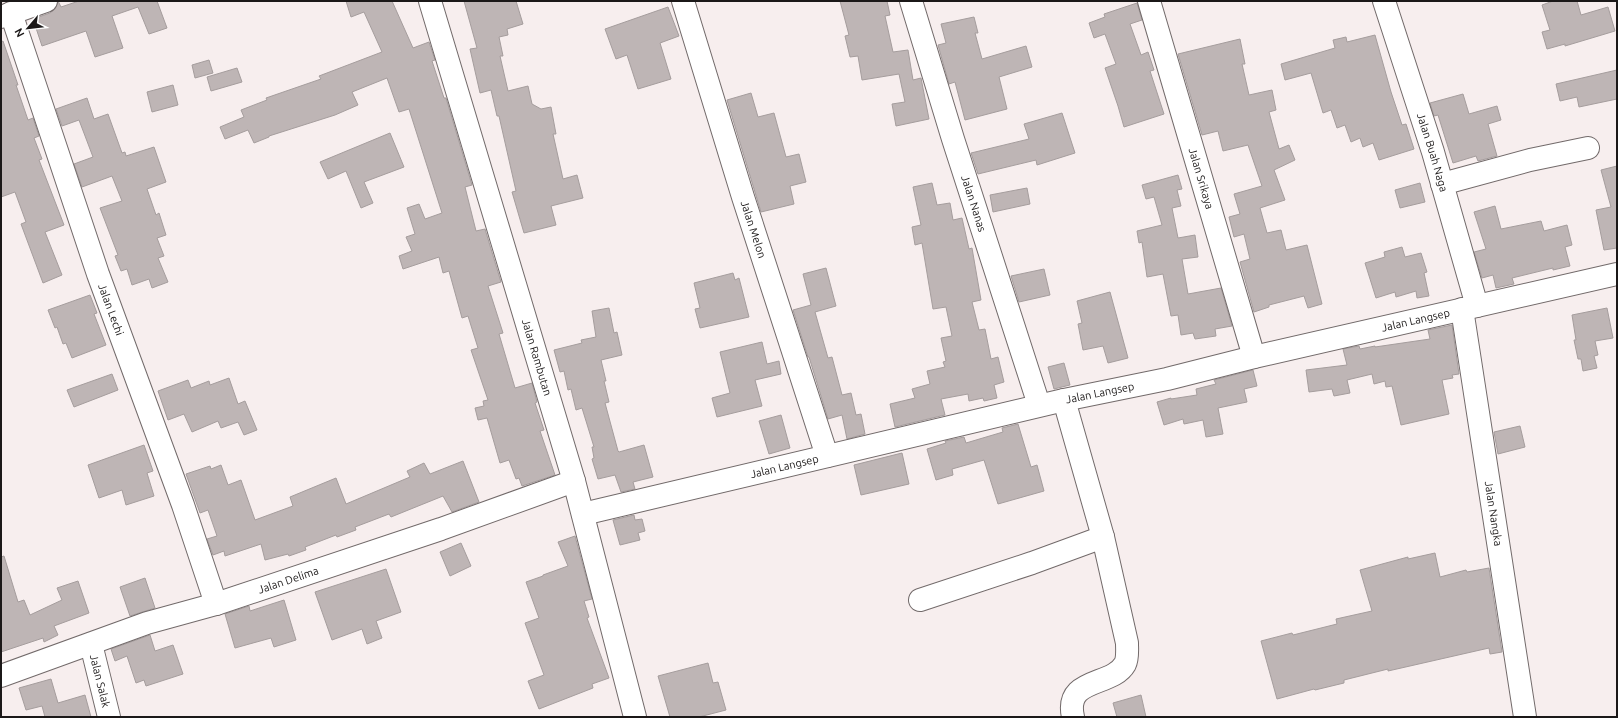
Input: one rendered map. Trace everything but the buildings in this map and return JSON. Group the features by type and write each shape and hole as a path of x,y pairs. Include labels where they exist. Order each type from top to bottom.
{"street":[{"path":"6,15 46,1"},
{"name":"Jalan Rambutan","path":"430,1 584,514 635,717"},
{"name":"Jalan Melon","path":"683,1 743,197 827,456"},
{"name":"Jalan Nanas","path":"911,1 953,139 1039,406"},
{"name":"Jalan Srikaya","path":"1148,1 1254,357"},
{"name":"Jalan Buah Naga","path":"1384,1 1442,184 1470,308"},
{"name":"Jalan Lechi","path":"6,15 98,274 183,505 216,604"},
{"path":"1442,184 1530,160 1588,148"},
{"name":"Jalan Langsep","path":"584,514 1064,400 1167,379 1254,357 1617,274"},
{"name":"Jalan Nangka","path":"1470,308 1525,717"},
{"path":"1064,400 1103,537 1127,643 1127,659 1116,674 1092,683 1077,693 1074,701 1073,717"},
{"name":"Jalan Delima","path":"1,676 147,623 216,604 441,529 574,482"},
{"path":"920,600 1032,564 1103,537"},
{"name":"Jalan Salak","path":"91,644 109,717"}]}
